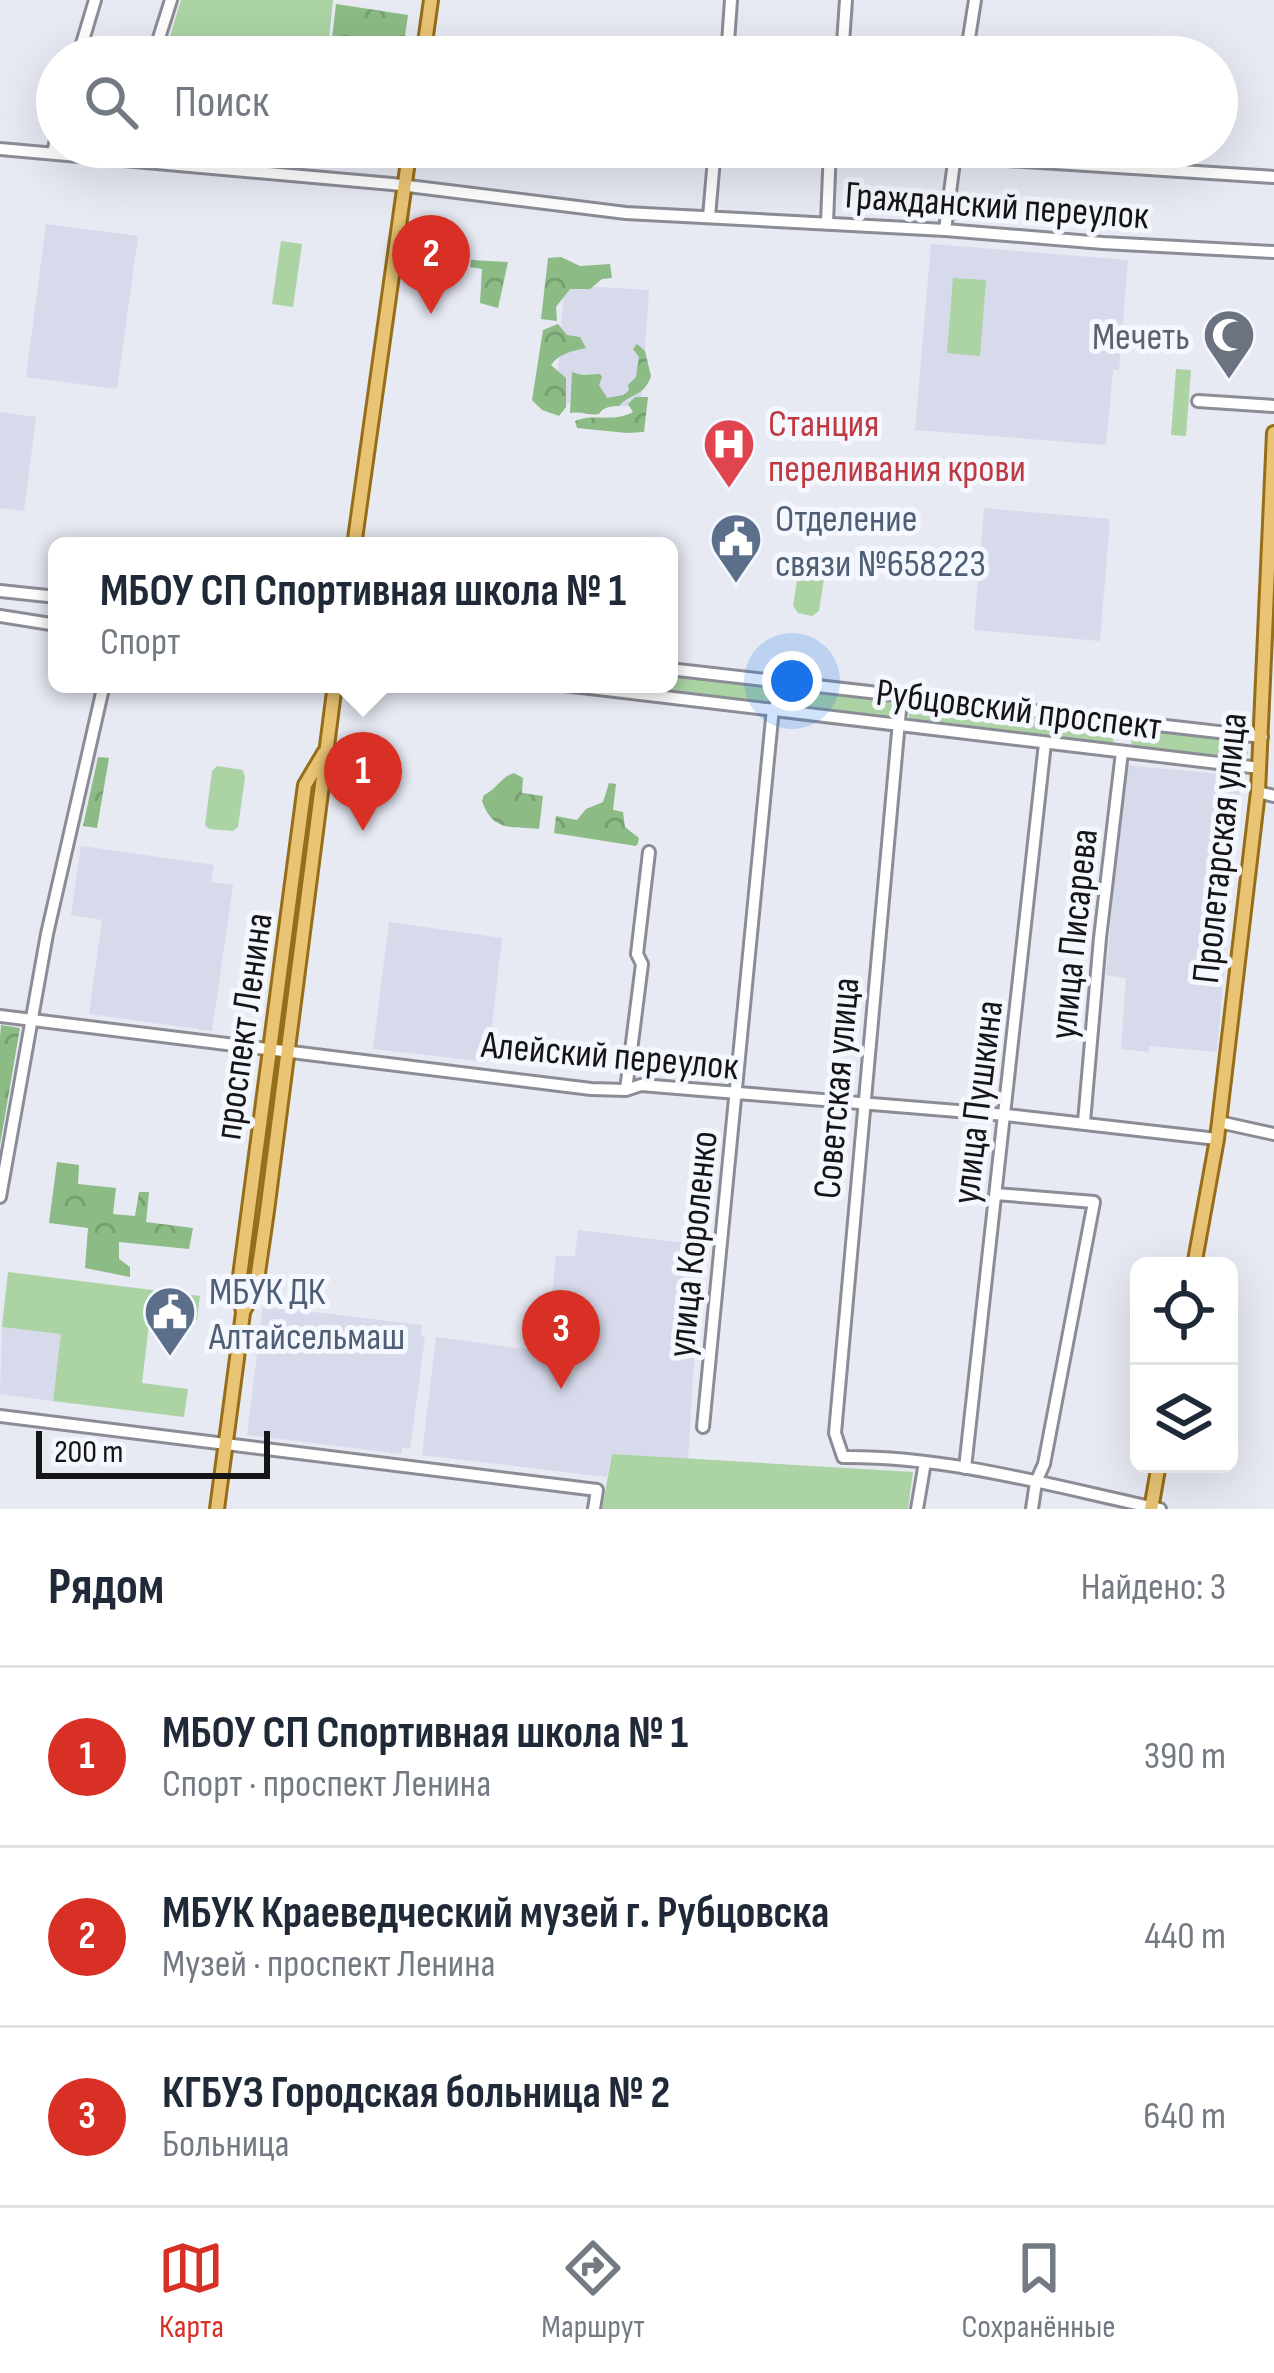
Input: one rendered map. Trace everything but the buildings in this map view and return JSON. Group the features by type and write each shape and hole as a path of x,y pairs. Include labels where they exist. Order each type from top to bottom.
{"main road":[{"path":"426,36 430,0"},
{"path":"355,537 407,168"},
{"name":"Пролетарская улица","path":"1196,1257 1219,1122 1258,792 1274,433"},
{"name":"проспект Ленина","path":"247,1289 267,1211 317,776 334,693"},
{"name":"проспект Ленина","path":"217,1509 305,785 317,776"},
{"path":"1154,1508 1159,1473"}],"street":[{"path":"85,36 95,0"},
{"path":"160,36 171,0"},
{"path":"728,36 731,0"},
{"path":"843,36 846,0"},
{"path":"970,36 976,0"},
{"name":"Гражданский переулок","path":"0,149 36,152"},
{"name":"Гражданский переулок","path":"257,168 571,208 1274,252"},
{"path":"709,217 713,168"},
{"path":"827,223 829,168"},
{"path":"945,230 953,168"},
{"path":"1164,168 1274,177"},
{"path":"1198,401 1274,406"},
{"path":"0,591 48,596"},
{"path":"0,616 48,624"},
{"name":"Рубцовский проспект","path":"678,670 1262,737"},
{"path":"0,1197 47,934 102,693"},
{"name":"Рубцовский проспект","path":"637,693 1260,768"},
{"name":"Советская улица","path":"904,695 835,1433 842,1456 925,1462"},
{"name":"улица Короленко","path":"703,1427 773,708"},
{"name":"улица Пушкина","path":"965,1468 1046,743"},
{"name":"улица Писарева","path":"1084,1122 1122,752"},
{"path":"1258,792 1274,796"},
{"path":"626,1090 642,964 637,954 649,851"},
{"name":"Алейский переулок","path":"0,1016 591,1089 626,1090 641,1085 1084,1122 1216,1139"},
{"path":"1219,1122 1274,1133"},
{"path":"996,1193 1094,1202 1032,1509"},
{"path":"0,1416 597,1490 594,1509"},
{"path":"917,1509 925,1462 1154,1508"}],"shaded area":[{"path":"46,224 138,236 117,389 26,377"},
{"path":"931,244 1128,260 1119,370 1113,370 1106,445 915,430"},
{"path":"564,285 649,290 641,407 556,402"},
{"path":"0,412 36,417 24,511 0,508"},
{"path":"984,508 1110,519 1100,641 974,630"},
{"path":"1125,765 1241,776 1217,1052 1150,1046 1148,1052 1121,1049 1126,978 1106,975"},
{"path":"81,846 214,865 211,882 233,885 212,1031 89,1014 102,920 71,915"},
{"path":"389,922 502,938 488,1062 373,1049"},
{"path":"578,1230 701,1245 688,1459 612,1454 607,1477 422,1455 436,1337 554,1353 561,1307 551,1303 556,1256 575,1256"},
{"path":"263,1306 422,1325 421,1336 425,1337 410,1449 402,1448 401,1454 247,1435"},
{"path":"2,1327 62,1334 53,1401 0,1394"}],"green space":[{"path":"181,0 333,0 329,36 170,36"},
{"path":"336,4 408,15 405,36 332,36"},
{"path":"281,241 302,244 293,307 272,304"},
{"path":"561,257 580,266 610,264 612,278 590,289 570,289 556,307 557,321 541,319 548,258"},
{"path":"471,260 508,262 498,308 480,303 482,269 470,267"},
{"path":"953,278 986,280 980,356 947,353"},
{"path":"558,324 567,335 580,337 586,348 562,355 551,365 566,378 566,407 559,416 532,400 543,330"},
{"path":"637,344 645,351 651,376 645,388 599,414 570,413 572,372 600,374 599,385 607,398 624,395 636,377 639,357 633,349"},
{"path":"1176,369 1191,370 1186,436 1171,435"},
{"path":"635,397 648,397 644,432 577,428 575,421 582,419 633,412 628,404"},
{"path":"822,560 826,566 819,611 812,616 798,613 793,606 800,562"},
{"path":"678,673 894,697 892,716 678,692"},
{"path":"912,701 1115,725 1113,743 909,718"},
{"path":"1144,727 1246,740 1248,753 1242,759 1132,746 1131,740 1144,741"},
{"path":"98,757 109,758 97,828 83,826"},
{"path":"217,766 243,770 245,777 238,827 233,831 205,825 212,771"},
{"path":"514,773 523,778 522,793 543,796 539,829 497,823 486,811 484,795"},
{"path":"315,777 288,1034 278,1033 312,781"},
{"path":"609,783 616,784 613,810 623,812 625,827 639,838 636,846 554,833 556,816 577,820 586,809 603,802"},
{"path":"1,1025 20,1028 0,1145 0,1037"},
{"path":"272,1054 284,1055 250,1291 242,1284"},
{"path":"57,1162 79,1165 78,1184 116,1188 113,1214 135,1216 139,1192 149,1192 146,1222 193,1228 189,1249 119,1242 119,1259 130,1267 130,1277 85,1268 88,1228 49,1223"},
{"path":"8,1272 200,1296 197,1320 150,1316 142,1383 188,1389 184,1417 53,1401 61,1334 2,1327"},
{"path":"612,1454 913,1472 908,1509 602,1509"}],"place":[{"name":"МБУК Краеведческий музей г. Рубцовска","path":"431,314"},
{"name":"Мечеть","path":"1229,381"},
{"name":"Станция переливания крови","path":"729,490"},
{"name":"Отделение связи №658223","path":"736,585"},
{"name":"МБОУ СП Спортивная школа № 1","path":"363,831"},
{"name":"МБУК ДК Алтайсельмаш","path":"170,1358"},
{"name":"КГБУЗ Городская больница № 2","path":"561,1389"}]}
